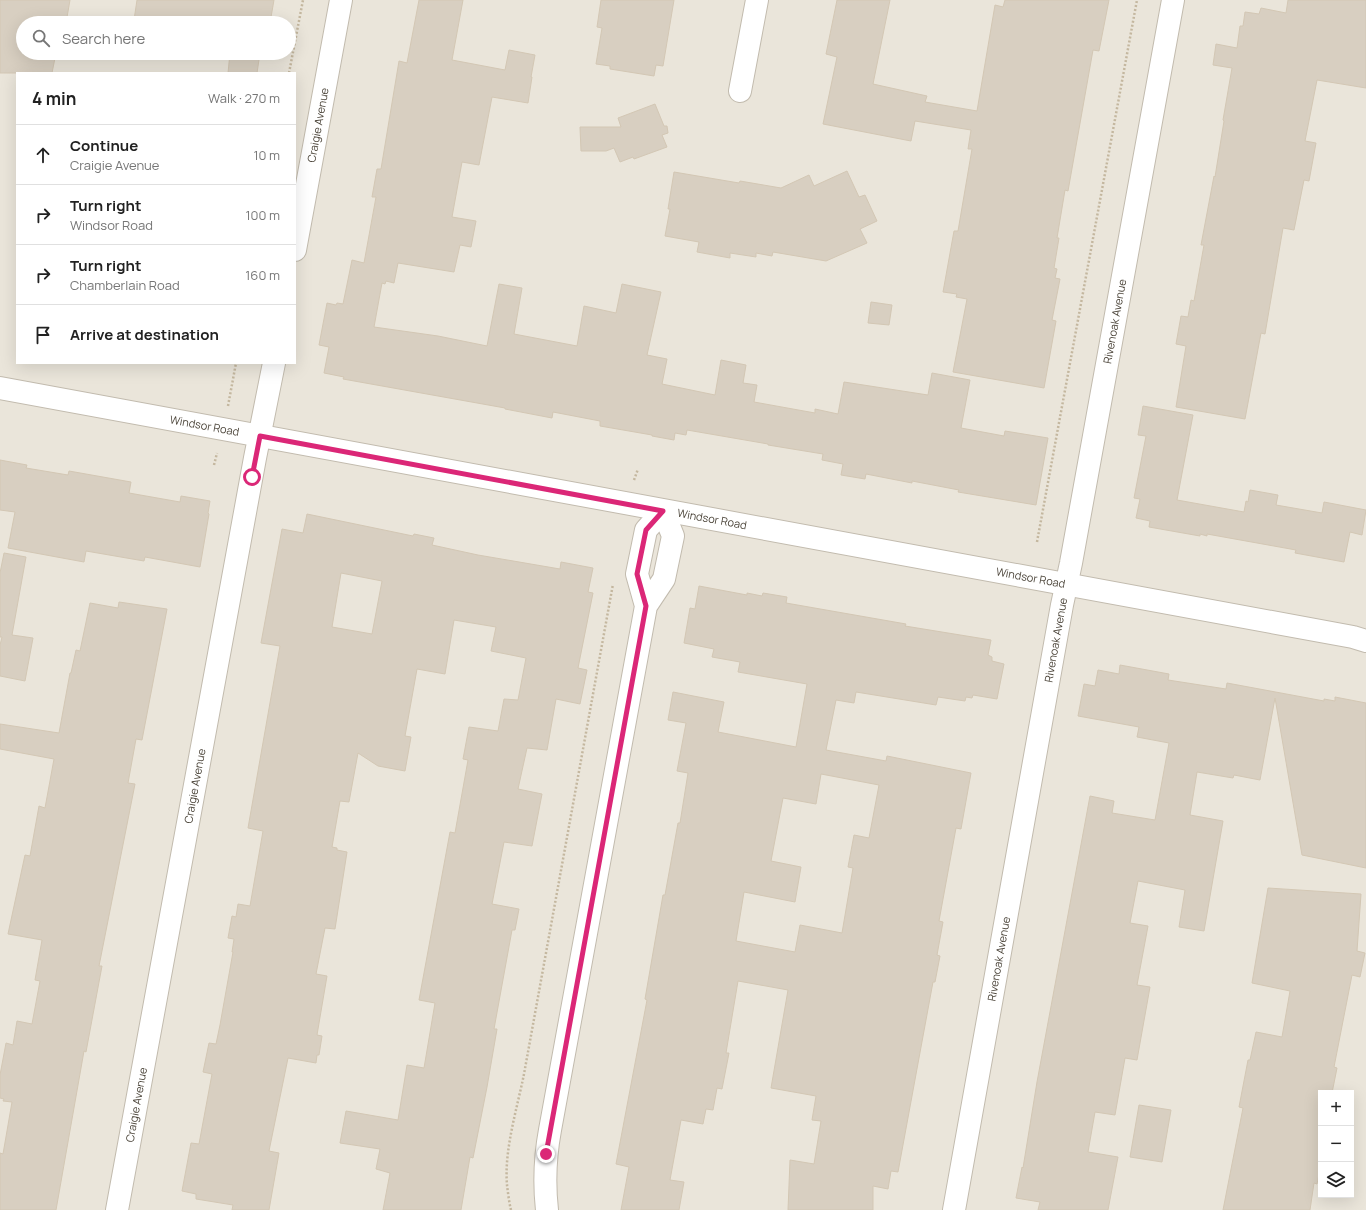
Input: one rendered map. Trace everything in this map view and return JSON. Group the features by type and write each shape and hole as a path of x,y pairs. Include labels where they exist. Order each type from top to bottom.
{"street":[{"name":"Craigie Avenue","path":"296,245 341,0"},
{"path":"740,91 757,0"},
{"name":"Rivenoak Avenue","path":"954,1210 1066,584 1173,0"},
{"name":"Craigie Avenue","path":"117,1210 255,458 274,364"},
{"name":"Windsor Road","path":"0,388 663,511 1362,638"},
{"path":"547,1210 544,1176 548,1138 646,606 664,579 673,536 663,511"}],"path":[{"path":"296,36 303,0"},
{"path":"1037,542 1137,0"},
{"path":"289,72 291,60"},
{"path":"627,504 638,469"},
{"path":"510,1210 507,1184 512,1133 614,579"}],"shaded area":[{"path":"0,0 1366,0 1366,1210 0,1210"}],"building":[{"path":"0,0 70,0 67,16 16,16 16,60 55,60 52,72 0,73"},
{"path":"137,0 274,0 271,16 135,16"},
{"path":"419,0 463,0 452,60 505,70 509,50 535,55 532,77 528,103 492,97 479,165 462,162 452,217 476,221 471,247 460,245 454,272 398,263 394,283 386,281 385,284 382,283 374,327 438,336 487,346 499,284 522,288 514,334 577,346 584,306 616,313 622,284 661,292 647,355 667,359 662,384 715,395 721,360 746,365 743,383 757,385 754,402 815,413 815,409 838,414 844,382 928,395 932,373 970,380 961,428 1004,436 1005,431 1048,438 1036,505 958,492 959,490 912,481 912,483 866,474 865,479 841,475 843,464 822,460 823,454 687,430 686,435 675,433 674,440 600,426 600,421 553,412 552,418 505,408 343,379 344,377 324,373 329,347 319,345 327,303 336,305 337,303 343,304 352,260 364,263 376,197 372,197 377,169 381,169 399,61 407,63"},
{"path":"601,0 674,0 663,66 656,65 654,76 610,69 610,66 596,64 602,28 597,27"},
{"path":"837,0 890,0 873,84 927,96 925,102 977,111 995,5 1003,7 1005,0 1109,0 1099,51 1093,50 1068,191 1065,190 1057,238 1059,238 1054,268 1057,269 1055,278 1060,279 1052,320 1056,321 1044,388 953,372 967,299 956,297 957,294 943,292 954,231 958,231 972,149 968,149 971,130 915,121 911,141 823,124 837,57 826,54"},
{"path":"1288,0 1366,0 1366,88 1317,80 1305,141 1316,143 1309,181 1304,180 1294,230 1283,228 1265,334 1261,333 1245,419 1176,407 1186,346 1176,344 1181,316 1188,317 1191,300 1194,301 1204,245 1201,245 1214,176 1215,177 1232,68 1213,65 1216,44 1237,48 1240,26 1243,26 1245,12 1259,14 1261,8 1286,13"},
{"path":"229,60 259,60 257,72 228,72"},
{"path":"655,104 664,126 667,126 668,133 662,135 667,147 634,159 633,157 620,162 614,148 606,151 581,151 580,127 621,127 618,118"},
{"path":"847,171 859,197 865,195 877,221 860,229 867,243 826,261 773,252 772,256 756,253 756,257 730,253 730,258 697,252 699,242 665,236 674,172 739,183 740,181 781,188 809,175 814,186"},
{"path":"871,302 892,305 889,325 868,323"},
{"path":"1143,406 1193,415 1177,500 1244,512 1246,501 1248,502 1250,490 1278,495 1276,505 1322,513 1324,502 1366,510 1362,535 1350,532 1344,562 1295,553 1296,550 1207,534 1207,536 1200,534 1200,536 1149,527 1150,521 1136,518 1140,499 1134,498 1146,436 1138,435"},
{"path":"0,460 27,465 26,468 68,475 69,471 131,482 129,493 180,502 181,496 210,501 200,567 145,557 144,561 86,551 84,562 8,548 15,512 0,510"},
{"path":"307,514 413,536 414,534 434,538 432,545 478,555 560,569 561,562 593,568 588,592 593,593 578,668 587,670 580,704 556,699 547,750 527,748 518,789 542,794 532,846 504,842 492,904 519,909 515,930 512,930 494,1029 497,1029 487,1087 473,1158 470,1157 461,1210 383,1210 390,1173 376,1169 380,1149 340,1143 346,1111 398,1120 407,1065 424,1068 435,1003 419,1000 450,832 455,833 468,760 463,759 469,727 498,731 504,699 518,700 526,658 491,651 496,627 454,620 445,674 417,669 405,736 411,737 405,771 378,766 358,753 349,802 340,801 332,847 337,848 337,850 347,852 335,929 325,928 316,974 327,976 317,1035 322,1036 319,1055 317,1055 316,1063 288,1058 269,1151 279,1153 269,1210 232,1210 233,1205 196,1199 196,1194 182,1191 191,1143 199,1144 212,1074 203,1072 209,1043 216,1044 220,1025 233,952 234,939 228,938 232,916 236,917 238,904 250,906 263,831 248,828 280,646 261,643 282,529 303,533","holes":["341,573 382,581 372,634 332,627"]},
{"path":"4,553 26,557 12,635 33,638 25,681 0,676 0,645 2,637 0,637 0,573"},
{"path":"699,586 747,595 747,593 762,596 763,593 787,597 786,603 906,624 905,626 991,640 988,655 992,657 992,661 1004,664 997,699 973,695 972,698 966,697 965,701 938,697 936,705 856,692 854,703 836,700 826,750 886,761 887,756 971,773 961,829 956,828 939,921 943,922 937,955 940,956 935,982 933,982 898,1172 891,1171 888,1189 873,1186 873,1210 788,1210 790,1160 814,1164 821,1121 812,1120 816,1096 771,1088 788,990 738,981 726,1053 729,1053 722,1089 717,1088 713,1110 706,1109 703,1124 681,1120 670,1180 684,1182 679,1210 621,1210 629,1167 616,1164 647,1000 645,999 663,895 665,895 678,823 680,823 688,773 677,771 686,723 668,720 673,692 724,702 718,732 796,747 807,684 738,672 740,662 712,657 714,649 684,643 690,608 695,609","holes":["821,774 879,785 869,838 854,835 848,867 853,868 842,933 800,925 795,952 736,941 744,892 795,902 801,867 771,861 783,798 816,804"]},
{"path":"119,602 167,609 142,740 136,739 128,783 135,784 99,966 102,966 86,1052 84,1051 56,1210 0,1210 0,1153 3,1154 12,1102 3,1101 4,1099 0,1098 0,1075 6,1043 13,1045 17,1021 32,1024 40,981 35,980 42,940 8,934 25,855 30,856 39,806 45,808 54,759 0,749 0,724 59,733 70,673 76,650 80,651 90,603 118,608"},
{"path":"1120,665 1169,674 1168,680 1226,689 1227,683 1324,701 1324,699 1335,701 1335,697 1366,703 1366,868 1302,855 1275,698 1260,780 1234,775 1233,778 1197,772 1190,815 1223,821 1204,931 1179,927 1185,890 1138,881 1130,923 1148,926 1137,985 1150,987 1137,1060 1125,1058 1115,1115 1095,1112 1088,1152 1118,1157 1108,1210 1038,1210 1040,1202 1016,1198 1022,1167 1023,1168 1037,1082 1090,796 1114,801 1112,813 1155,820 1169,743 1137,737 1139,727 1078,716 1084,684 1095,686 1098,670 1119,674"},
{"path":"1268,888 1361,894 1357,951 1365,953 1360,977 1352,975 1334,1067 1337,1068 1333,1090 1318,1090 1318,1179 1317,1184 1314,1183 1310,1210 1223,1210 1243,1108 1239,1107 1248,1060 1250,1060 1256,1032 1282,1037 1290,991 1252,983"},
{"path":"1139,1105 1171,1110 1162,1162 1130,1157"}],"route":[{"path":"252,477 260,436 663,511 646,530 637,574 646,606 546,1154"}]}
